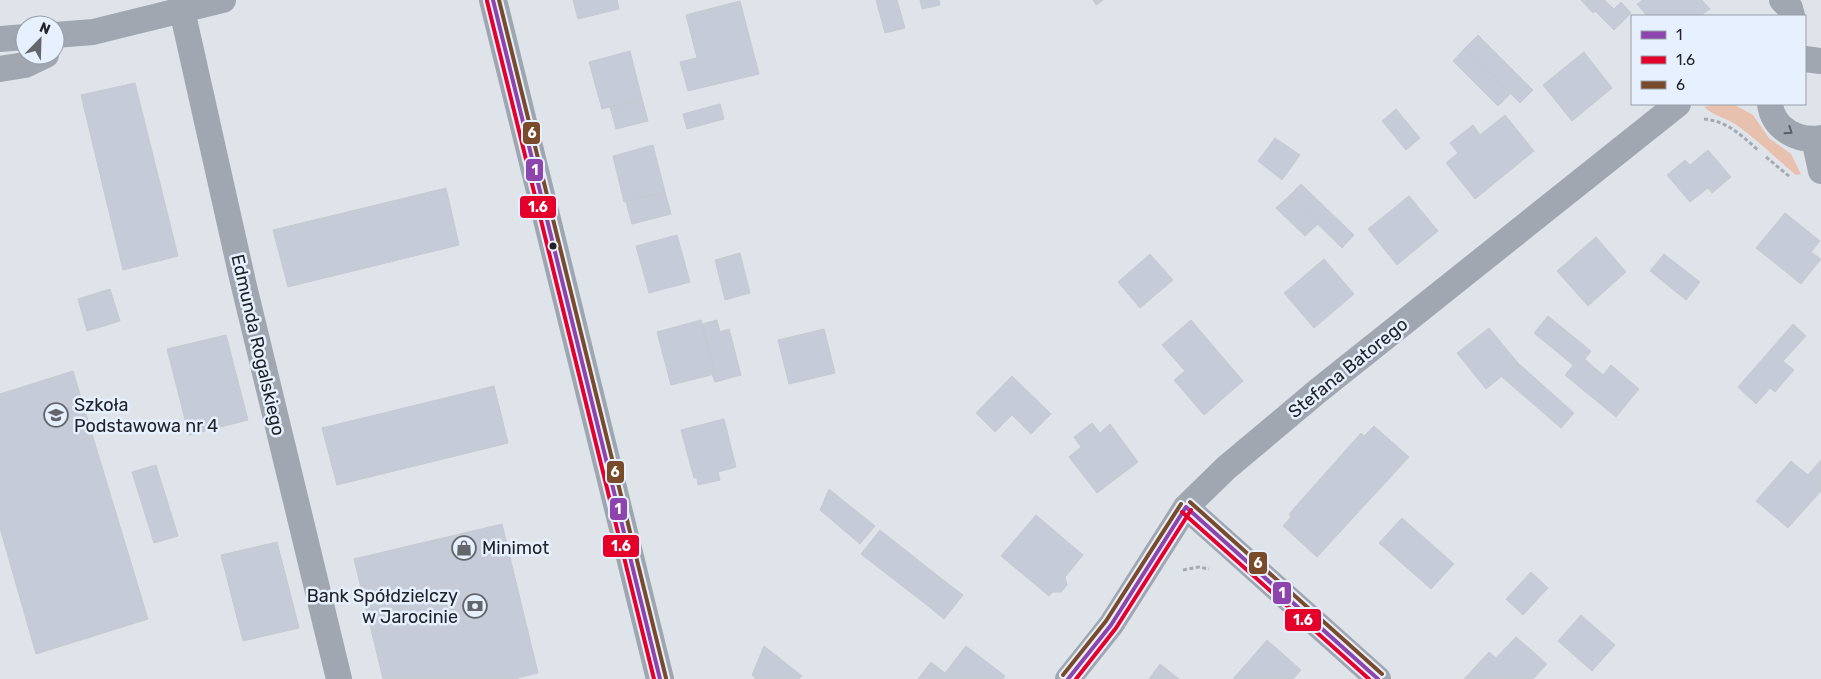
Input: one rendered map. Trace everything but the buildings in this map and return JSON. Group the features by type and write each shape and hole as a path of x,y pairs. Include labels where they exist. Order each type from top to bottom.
{"main road":[{"path":"493,0 660,679"}],"street":[{"path":"65,34 92,32 223,0"},
{"path":"1782,0 1790,8 1792,15"},
{"name":"Edmunda Rogalskiego","path":"182,10 247,301 339,679"},
{"path":"65,46 92,32"},
{"path":"0,39 15,38"},
{"path":"0,69 25,65"},
{"name":"Stefana Batorego","path":"1068,679 1111,625 1186,507 1226,468 1319,390 1677,105"},
{"path":"1770,105 1777,122 1786,131 1797,137 1818,138 1821,171"},
{"path":"1186,507 1378,679"}],"path":[{"path":"1700,119 1721,122 1734,130 1797,183"},
{"path":"1177,572 1213,568 1231,547"}],"shaded area":[{"path":"1735,105 1753,115 1769,138 1791,154 1801,174 1796,175 1738,126 1704,107"}],"transit line":[{"name":"1","path":"493,0 660,679"},
{"name":"6","path":"499,0 666,678"},
{"name":"1.6","path":"487,1 654,679"},
{"name":"6","path":"1190,502 1382,674"},
{"name":"6","path":"1063,675 1106,621 1181,504"},
{"name":"1","path":"1186,507 1378,679"},
{"name":"1","path":"1068,679 1111,625 1186,507"},
{"name":"1.6","path":"1076,679 1116,628 1191,510"},
{"name":"1.6","path":"1182,512 1369,679"}],"place":[{"name":"Szkoła Podstawowa nr 4","path":"56,415"},
{"name":"Minimot","path":"464,548"},
{"name":"Bank Spółdzielczy w Jarocinie","path":"475,606"}]}
